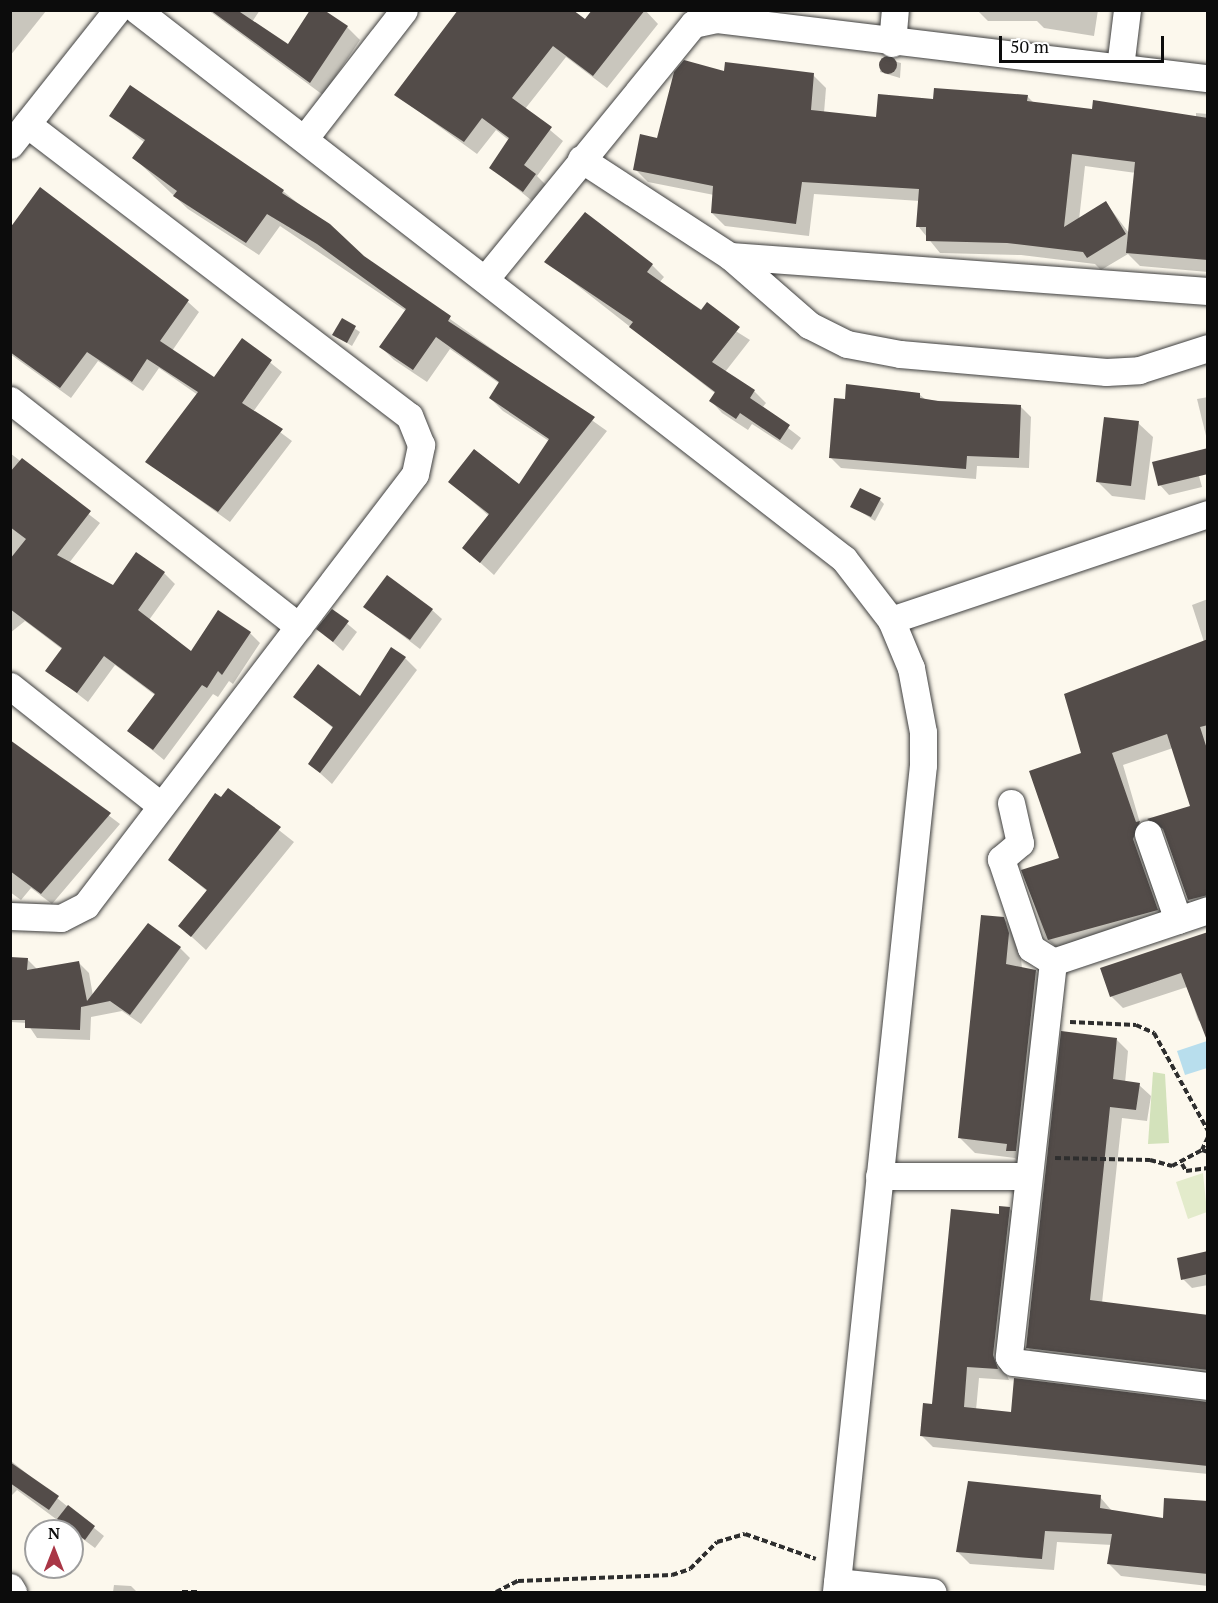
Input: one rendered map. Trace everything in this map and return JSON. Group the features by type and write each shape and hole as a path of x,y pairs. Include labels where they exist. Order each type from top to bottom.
{"street":[{"path":"10,145 117,10"},
{"path":"137,10 486,278 844,559 891,620 911,668 923,732 922,765 837,1581 932,1593"},
{"path":"304,139 404,10"},
{"path":"892,43 896,10"},
{"path":"1120,66 1127,10"},
{"path":"486,278 693,24 717,18 892,43 1120,66 1208,78"},
{"path":"10,916 61,918 86,905 159,804 416,474 421,445 409,416 27,124"},
{"path":"581,159 730,256 808,325 847,344 890,352 1106,372 1139,370 1208,348"},
{"path":"730,256 1208,291"},
{"path":"10,400 299,627"},
{"path":"891,620 1208,514"},
{"path":"10,686 159,804"},
{"path":"1011,803 1020,843 1001,859 1031,948 1053,962"},
{"path":"1148,834 1178,920"},
{"path":"1053,962 1208,910"},
{"path":"1053,962 1029,1167 1010,1360 1208,1386"},
{"path":"879,1176 1029,1167"},
{"path":"10,1587 14,1593"}],"path":[{"path":"1046,1021 1136,1025 1154,1033 1208,1131"},
{"path":"1029,1167 1182,1164 1205,1151 1208,1137"},
{"path":"1182,1164 1186,1171 1208,1168"},
{"path":"496,1593 518,1581 672,1575 690,1569 717,1542 745,1534 837,1581"},
{"path":"182,1593 198,1593"}],"green space":[{"path":"1153,1072 1165,1074 1169,1143 1148,1144"},
{"path":"1203,1173 1207,1212 1188,1219 1176,1182"}],"water":[{"path":"1207,1041 1207,1068 1185,1075 1177,1051"}],"building":[{"path":"210,10 237,10 288,44 310,10 324,10 348,26 310,83"},
{"path":"458,10 573,10 585,19 592,10 645,10 593,76 553,46 512,98 552,127 524,165 536,174 523,192 489,168 509,138 482,118 464,142 394,95"},
{"path":"884,56 892,56 897,61 895,72 884,74 879,69 879,61"},
{"path":"684,60 724,71 725,62 814,73 811,110 876,117 878,94 933,99 934,88 1028,95 1027,101 1092,109 1093,100 1208,118 1208,260 1126,253 1135,162 1072,154 1064,227 1106,201 1126,234 1087,258 1083,252 1007,243 926,241 926,227 916,227 919,189 802,182 796,224 711,213 713,186 633,170 640,134 657,138 674,72"},
{"path":"130,85 284,190 282,193 330,224 364,256 451,316 448,321 595,417 480,563 462,548 489,514 448,482 474,449 519,484 549,439 489,398 499,382 436,337 413,370 379,347 406,309 317,244 267,214 246,243 173,196 177,191 132,158 145,140 109,116"},
{"path":"40,187 189,300 160,341 214,377 242,338 272,360 242,403 283,429 218,512 145,462 198,392 147,359 132,382 87,352 60,388 10,352 10,228"},
{"path":"585,212 653,264 647,272 701,310 707,302 740,327 712,362 755,390 750,398 790,425 780,440 740,413 736,419 709,401 715,392 629,327 633,322 544,262"},
{"path":"342,318 356,326 347,343 332,335"},
{"path":"846,384 920,393 920,398 938,401 1021,405 1019,458 967,456 966,469 829,458 834,398 845,399"},
{"path":"1104,417 1139,421 1131,486 1096,482"},
{"path":"1208,448 1208,474 1158,486 1152,462"},
{"path":"22,458 91,511 57,555 113,585 136,552 165,572 138,610 191,651 218,610 251,632 222,675 218,671 207,688 202,685 153,750 127,731 155,694 104,656 77,693 45,671 62,648 10,609 10,559 26,539 10,527 10,472"},
{"path":"860,488 881,498 871,517 850,507"},
{"path":"387,575 433,609 410,640 363,607"},
{"path":"332,609 349,621 333,642 316,629"},
{"path":"1208,639 1208,725 1200,727 1208,752 1208,895 1188,900 1163,829 1147,819 1190,806 1167,734 1112,753 1136,822 1140,821 1133,839 1158,910 1048,940 1021,870 1059,858 1029,771 1081,753 1064,694"},
{"path":"391,647 406,657 320,773 308,764 333,727 293,697 318,664 360,696"},
{"path":"10,740 111,813 41,894 10,871"},
{"path":"228,788 281,827 191,937 178,926 207,890 168,860 215,793 221,797"},
{"path":"981,915 1004,917 1009,933 1006,964 1036,970 1016,1151 1006,1151 1007,1144 958,1138"},
{"path":"148,923 181,947 130,1015 110,1001 81,1007 80,1030 25,1028 25,1020 10,1020 10,957 28,958 27,970 79,961 87,1001"},
{"path":"1208,932 1208,1043 1181,973 1110,997 1100,968"},
{"path":"1061,1031 1117,1038 1113,1079 1140,1083 1136,1110 1110,1107 1090,1300 1208,1315 1208,1370 1026,1348"},
{"path":"999,1206 1010,1207 993,1355 998,1369 967,1367 964,1407 1011,1412 1014,1378 1208,1402 1208,1466 920,1436 923,1403 932,1404 951,1209 999,1214"},
{"path":"1208,1251 1208,1274 1181,1280 1177,1258"},
{"path":"10,1462 59,1496 49,1510 10,1483"},
{"path":"968,1481 1101,1495 1100,1508 1163,1518 1164,1498 1208,1501 1208,1574 1107,1564 1112,1534 1045,1531 1042,1559 956,1552"},
{"path":"68,1505 95,1526 85,1540 84,1519 57,1519"}]}
